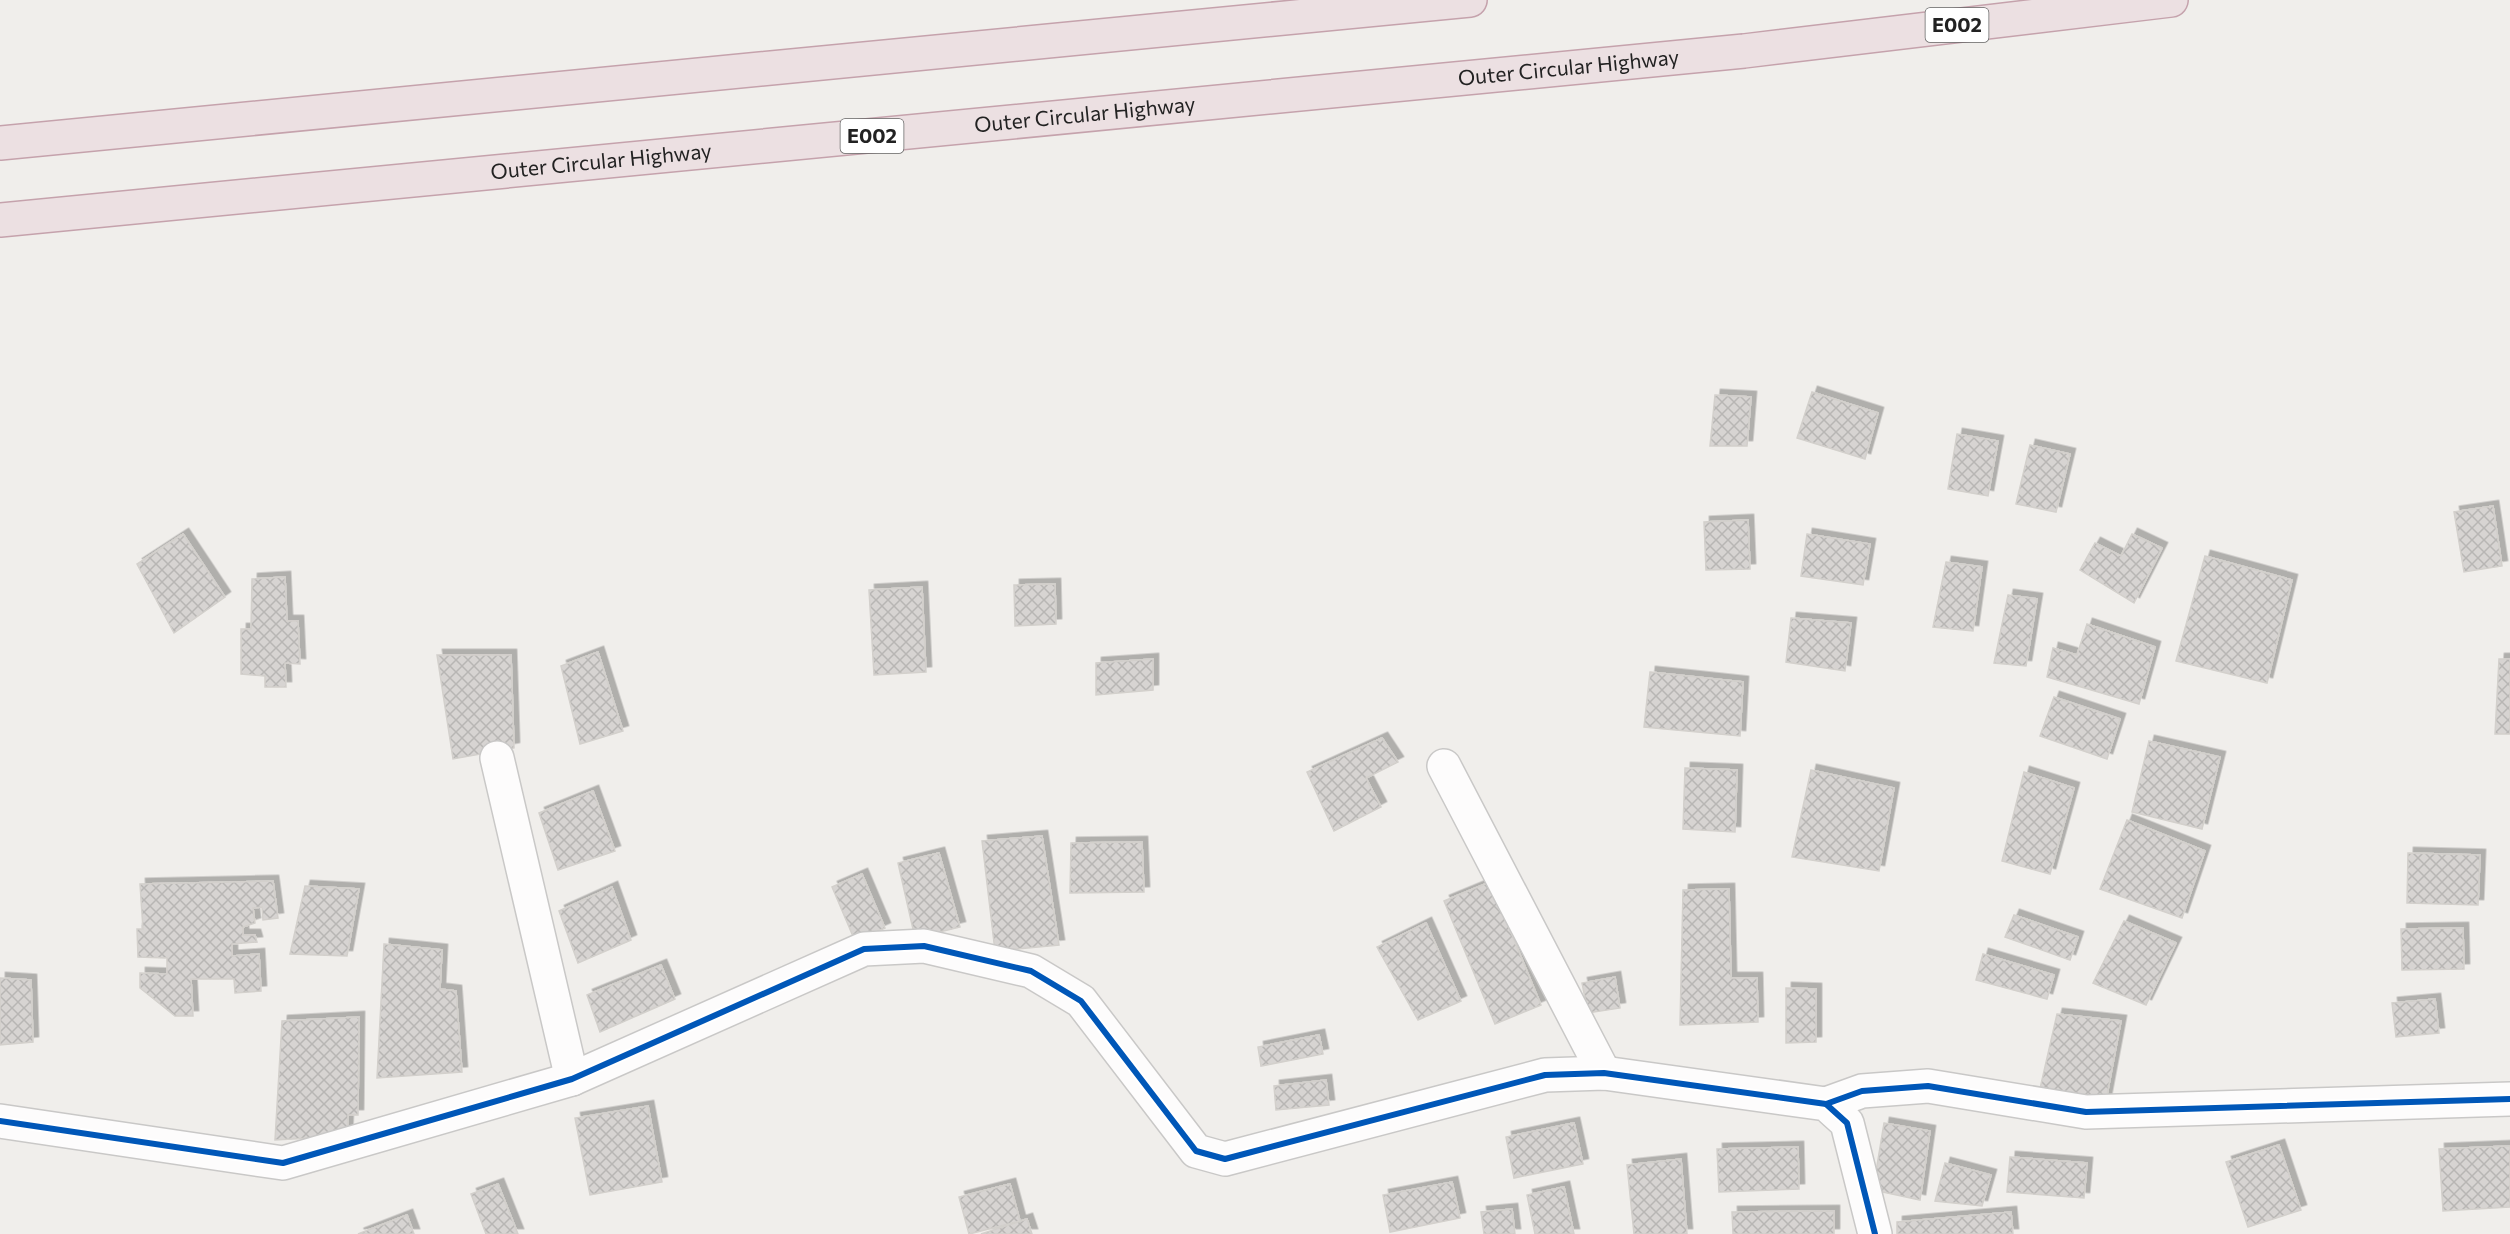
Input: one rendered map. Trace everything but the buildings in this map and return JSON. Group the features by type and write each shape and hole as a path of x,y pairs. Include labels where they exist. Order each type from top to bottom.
{"highway":[{"path":"0,143 1470,0"},
{"name":"Outer Circular Highway","path":"0,220 1744,51 2171,0"}],"street":[{"path":"497,758 572,1079"},
{"path":"1444,766 1604,1073"},
{"path":"0,1121 283,1163 572,1079 864,949 924,946 1031,971 1082,1001 1196,1151 1225,1159 1545,1075 1604,1073 1827,1104 1862,1091 1928,1086 2085,1112 2510,1099"},
{"path":"1827,1104 1847,1123 1875,1234"}],"cycle path":[{"path":"0,1121 283,1163 572,1079 864,949 924,946 1031,971 1081,1001 1196,1151 1225,1159 1545,1075 1604,1073 1826,1104 1847,1123 1875,1234"},
{"path":"1826,1104 1862,1091 1928,1086 2086,1112 2510,1099"}]}
